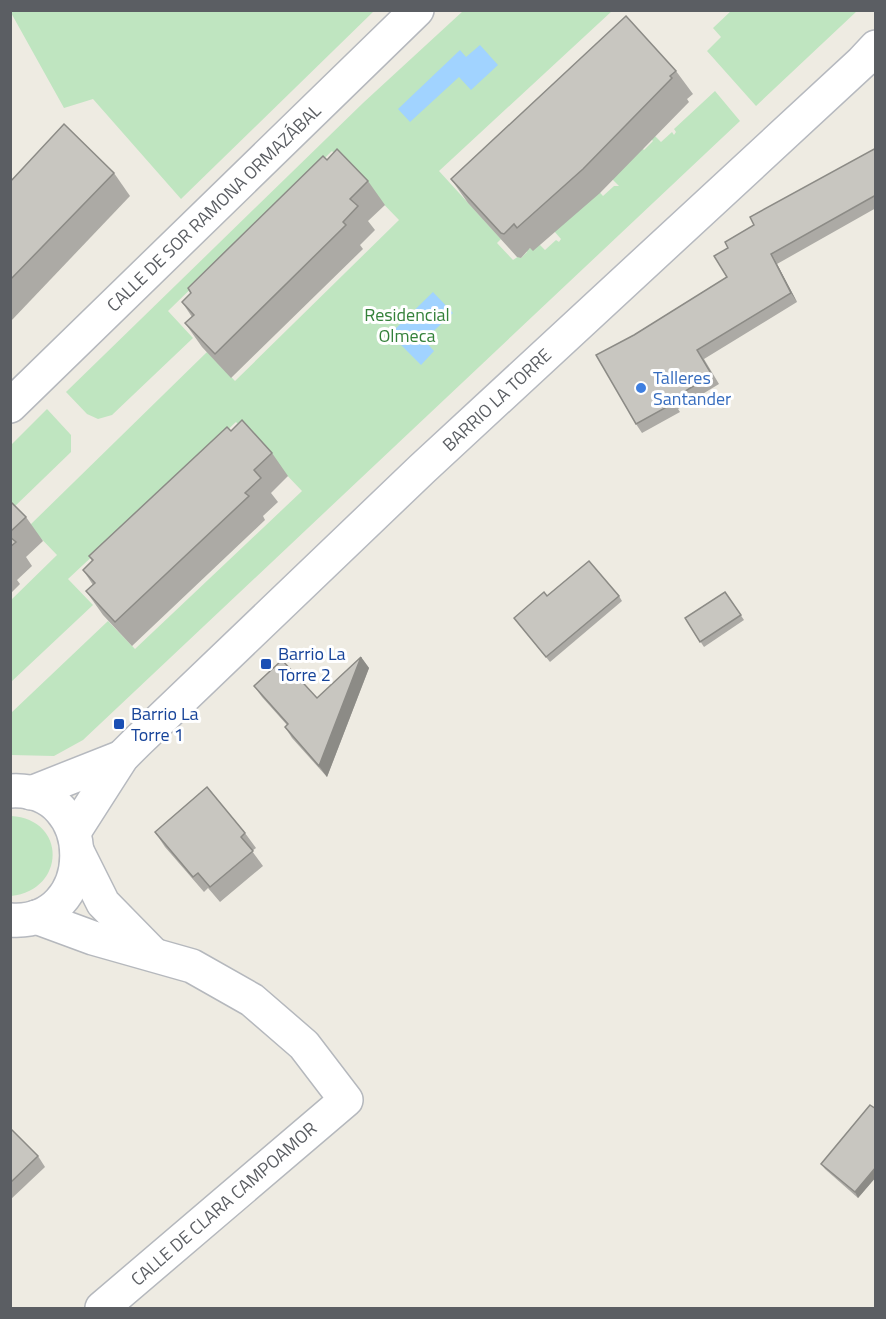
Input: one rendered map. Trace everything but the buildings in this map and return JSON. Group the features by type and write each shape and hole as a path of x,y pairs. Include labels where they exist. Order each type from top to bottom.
{"street":[{"name":"CALLE DE SOR RAMONA ORMAZÁBAL","path":"10,406 417,10"},
{"name":"BARRIO LA TORRE","path":"76,842 122,757 337,550 876,47"},
{"name":"BARRIO LA TORRE","path":"21,792 122,757"},
{"name":"BARRIO LA TORRE","path":"21,792 42,797 61,811 76,842 76,873 68,892 54,907 23,919"},
{"path":"76,842 103,903 122,925 152,953"},
{"path":"23,919 152,953"},
{"name":"CALLE DE CLARA CAMPOAMOR","path":"102,1308 346,1100 304,1045 252,1000 192,966 152,953"}],"green space":[{"path":"732,10 857,11 756,106 707,51 721,37 713,28"},
{"path":"10,11 374,11 181,199 93,99 64,108"},
{"name":"Residencial Olmeca","path":"463,11 612,11 439,171 501,239 497,243 513,260 519,256 521,258 527,252 525,250 540,245 545,250 556,240 559,242 561,239 554,231 594,186 603,196 614,186 619,186 611,178 639,145 644,150 653,141 648,135 651,132 661,142 672,132 674,135 676,132 674,129 715,91 740,121 83,740 54,756 11,755 11,713 108,621 135,649 302,491 236,422 68,579 93,605 11,682 11,600 57,555 29,526 207,352 235,381 399,220 332,151 168,311 193,338 112,415 98,419 87,414 66,392 363,103"},
{"path":"47,409 71,435 71,452 12,509 11,445"},
{"path":"11,816 29,820 42,829 50,841 53,855 50,869 42,881 29,891 11,896"}],"water":[{"path":"480,45 498,65 471,90 459,77 410,122 398,109 460,50 466,57"},
{"path":"433,292 453,313 424,340 434,351 421,365 390,334"}],"place":[{"name":"Talleres Santander","path":"641,388"},
{"name":"Barrio La Torre 2","path":"266,664"},
{"name":"Barrio La Torre 1","path":"119,724"}]}
